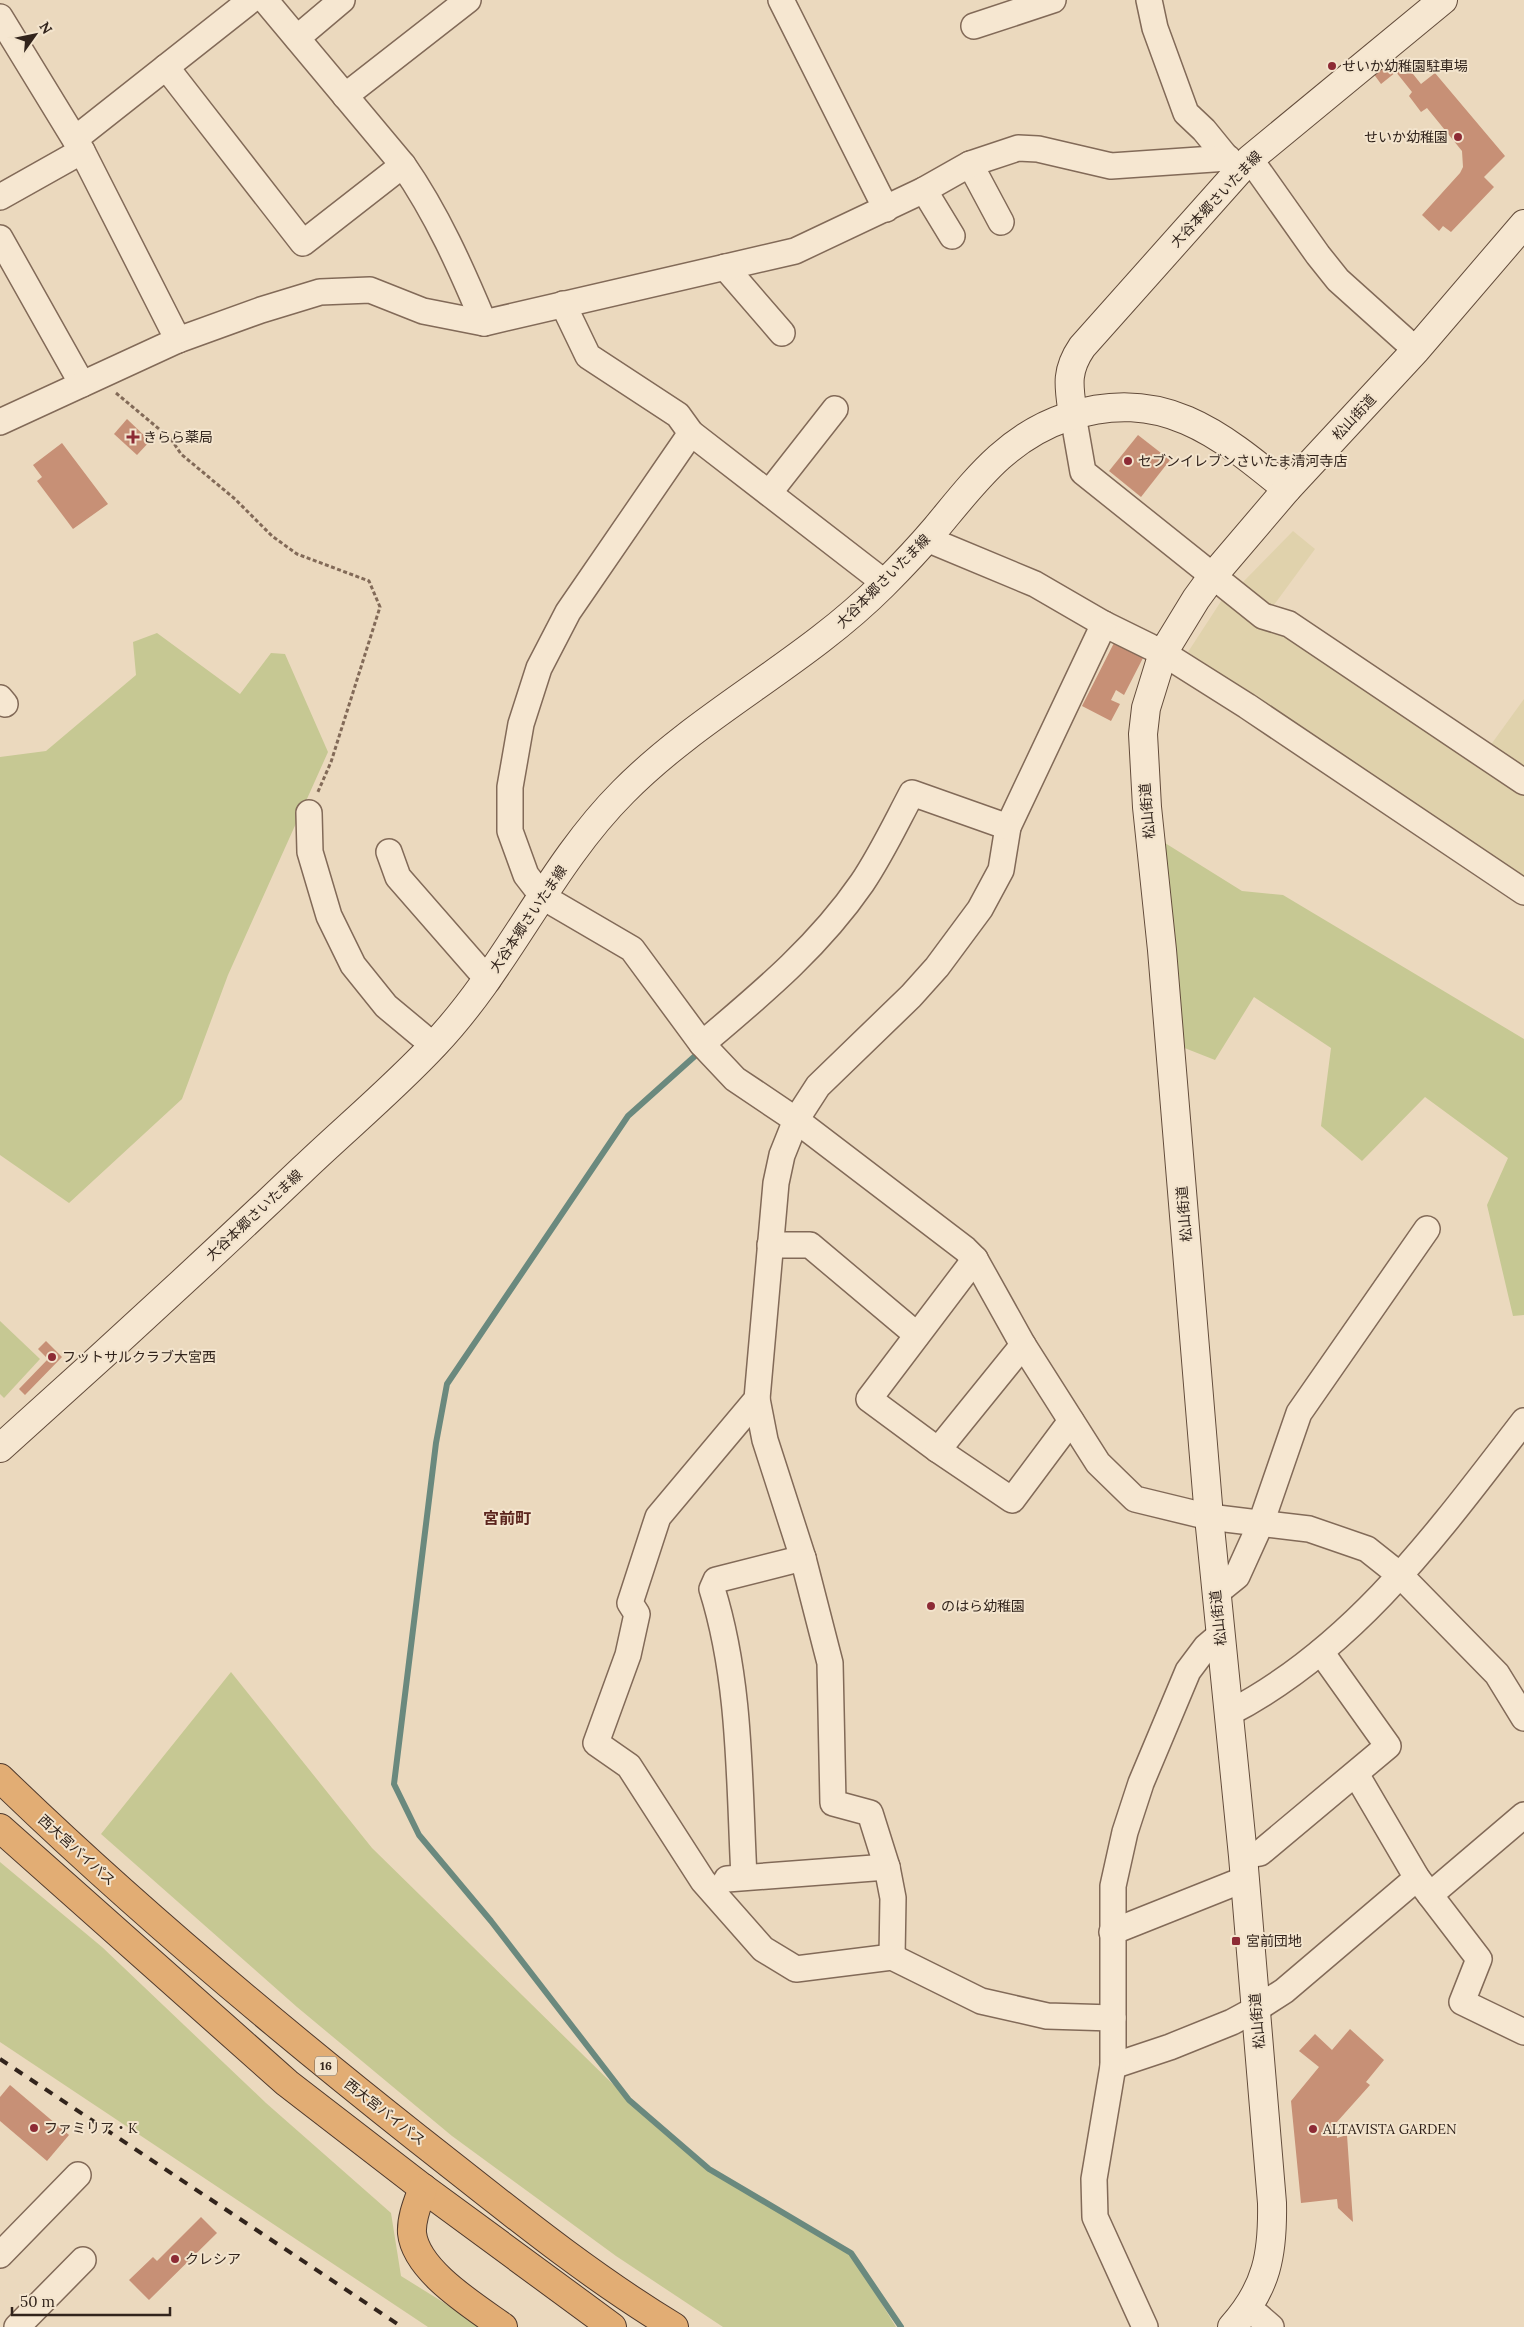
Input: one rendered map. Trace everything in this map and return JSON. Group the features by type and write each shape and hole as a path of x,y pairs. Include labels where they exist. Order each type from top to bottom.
{"highway":[{"name":"西大宮バイパス","path":"0,1778 54,1830 208,1967 331,2069 511,2212 643,2308 674,2327"},
{"path":"0,1828 287,2083 423,2188 612,2327"},
{"path":"423,2188 415,2209 412,2233 422,2258 449,2288 503,2327"},
{"path":"449,2288 429,2253 422,2233 432,2219 455,2211"}],"main road":[{"name":"大谷本郷さいたま線","path":"1073,415 1068,379 1072,362 1082,347 1239,163 1443,0"},
{"name":"松山街道","path":"1241,2317 1264,2278 1272,2240 1272,2203 1244,1868 1209,1517 1163,970 1144,769 1143,734 1146,708 1163,653 1191,605 1212,577 1287,489 1416,350 1524,224"},
{"name":"大谷本郷さいたま線","path":"0,1448 220,1248 434,1046 488,980 590,829 621,794 651,766 847,620 927,539 982,473 1005,451 1037,429 1073,415 1114,408 1151,409 1195,422 1220,436 1287,489"}],"street":[{"path":"0,8 11,0"},
{"path":"0,197 78,145 166,67 251,0"},
{"path":"265,0 403,165 417,186 457,258 484,323"},
{"path":"297,38 342,0"},
{"path":"345,96 468,0"},
{"path":"781,0 886,209"},
{"path":"974,26 1053,0"},
{"path":"1149,0 1155,28 1186,113 1239,163 1338,280 1416,350"},
{"path":"0,17 78,145 178,340"},
{"path":"166,67 303,243 403,165"},
{"path":"0,422 178,340 261,310 320,292 370,290 423,311 484,323 796,251 924,190 970,164 1018,148 1038,149 1111,166 1239,163"},
{"path":"970,164 1001,222"},
{"path":"924,190 952,236"},
{"path":"0,238 91,380"},
{"path":"725,267 782,333"},
{"path":"563,304 588,356 678,415 691,433 885,583"},
{"path":"769,493 835,409"},
{"path":"1073,415 1084,472 1212,577 1263,616 1289,624 1524,782"},
{"path":"691,433 568,612 539,668 521,724 510,787 510,831 526,875 543,897 632,949 702,1044 735,1079 796,1120 965,1248 975,1259 1022,1345 1098,1463 1135,1499 1209,1517 1309,1530 1367,1549 1401,1576 1497,1674 1524,1718"},
{"path":"927,539 1035,584 1104,624 1163,653 1247,706 1524,892"},
{"path":"892,1957 893,1898 870,1813 833,1804 830,1663 803,1558 765,1440 757,1399 776,1183 782,1155 796,1120 818,1086 911,996 937,967 980,909 1001,870 1008,827 1104,624"},
{"path":"702,1044 782,977 823,932 862,882 912,793 1008,827"},
{"path":"310,814 310,852 329,916 353,965 386,1006 434,1046"},
{"path":"389,852 398,877 488,980"},
{"path":"1216,1593 1237,1576 1261,1524 1299,1413 1427,1229"},
{"path":"770,1245 810,1245 917,1335"},
{"path":"975,1259 868,1399 938,1450 1012,1500 1070,1420"},
{"path":"938,1450 1022,1345"},
{"path":"757,1399 658,1517 630,1603 637,1614 628,1655 596,1743 629,1766 703,1881 763,1949 796,1969 892,1957 982,2001 1047,2016 1113,2018"},
{"path":"1229,1713 1251,1701 1322,1652 1401,1576 1524,1421"},
{"path":"744,1877 734,1706 724,1627 712,1589 716,1580 803,1558"},
{"path":"1145,2327 1095,2217 1094,2179 1113,2066 1113,1886 1125,1832 1141,1783 1188,1671 1206,1647 1220,1635"},
{"path":"1112,1932 1244,1868 1388,1746 1322,1652"},
{"path":"1356,1774 1423,1886 1480,1959 1462,2002 1524,2032"},
{"path":"1113,2066 1170,2047 1232,2022 1256,2009 1284,1991 1423,1886 1524,1815"},
{"path":"703,1881 886,1868"},
{"path":"0,2255 78,2175"},
{"path":"17,2327 82,2260"},
{"path":"1241,2317 1271,2327"}],"path":[{"path":"91,380 122,400 171,439 181,454 235,499 272,536 297,554 369,581 380,607 331,762 310,814"}],"shaded area":[{"path":"1293,531 1315,549 1271,609 1242,583"},
{"path":"1229,589 1286,632 1524,795 1524,880 1188,652"},
{"path":"1524,699 1524,769 1490,746"}],"green space":[{"path":"157,633 240,694 271,653 285,654 328,752 228,975 182,1099 69,1203 0,1155 0,757 46,751 136,675 133,642"},
{"path":"1165,843 1242,891 1283,895 1524,1039 1524,1315 1513,1316 1487,1205 1508,1158 1425,1097 1362,1161 1321,1126 1331,1048 1254,997 1215,1060 1182,1047"},
{"path":"0,1321 40,1359 4,1398 0,1394"},
{"path":"231,1672 372,1848 629,2100 709,2169 851,2253 896,2327 723,2327 616,2256 452,2136 297,2007 101,1834"},
{"path":"0,1862 102,1947 266,2103 391,2213 401,2276 483,2327 428,2327 0,2042"}],"building":[{"path":"1393,57 1404,73 1409,69 1421,84 1435,73 1505,156 1484,177 1494,187 1451,232 1443,226 1439,231 1422,215 1460,173 1463,167 1462,151 1427,108 1421,112 1409,96 1412,92 1396,72 1381,84 1373,73"},
{"path":"127,419 150,441 137,455 114,434"},
{"path":"1138,435 1170,460 1141,497 1109,471"},
{"path":"62,443 108,504 73,529 37,481 42,477 33,465"},
{"path":"1115,641 1144,656 1124,695 1116,690 1111,700 1120,704 1111,721 1082,706"},
{"path":"46,1341 62,1357 25,1395 19,1389 48,1359 38,1349"},
{"path":"1350,2029 1384,2060 1366,2082 1370,2085 1336,2123 1337,2138 1347,2135 1353,2222 1338,2208 1337,2199 1301,2203 1291,2101 1319,2067 1299,2051 1315,2034 1332,2050"},
{"name":"ファミリア・K","path":"10,2085 69,2135 47,2161 0,2121 0,2097"},
{"name":"クレシア","path":"201,2217 217,2233 149,2300 129,2280 153,2257 157,2261"}],"waterway":[{"path":"695,1056 628,1116 447,1384 436,1443 394,1784 419,1835 491,1921 629,2100 709,2169 851,2253 901,2327"}],"railway":[{"path":"0,2059 402,2327"}],"place":[{"name":"せいか幼稚園駐車場","path":"1332,66"},
{"name":"せいか幼稚園","path":"1458,137"},
{"name":"きらら薬局","path":"133,437"},
{"name":"セブンイレブンさいたま清河寺店","path":"1128,461"},
{"name":"フットサルクラブ大宮西","path":"52,1357"},
{"name":"のはら幼稚園","path":"931,1606"},
{"name":"宮前団地","path":"1236,1941"},
{"name":"ファミリア・K","path":"34,2128"},
{"name":"ALTAVISTA GARDEN","path":"1313,2129"},
{"name":"クレシア","path":"175,2259"}],"district":[{"name":"宮前町","path":"507,1518"}]}
